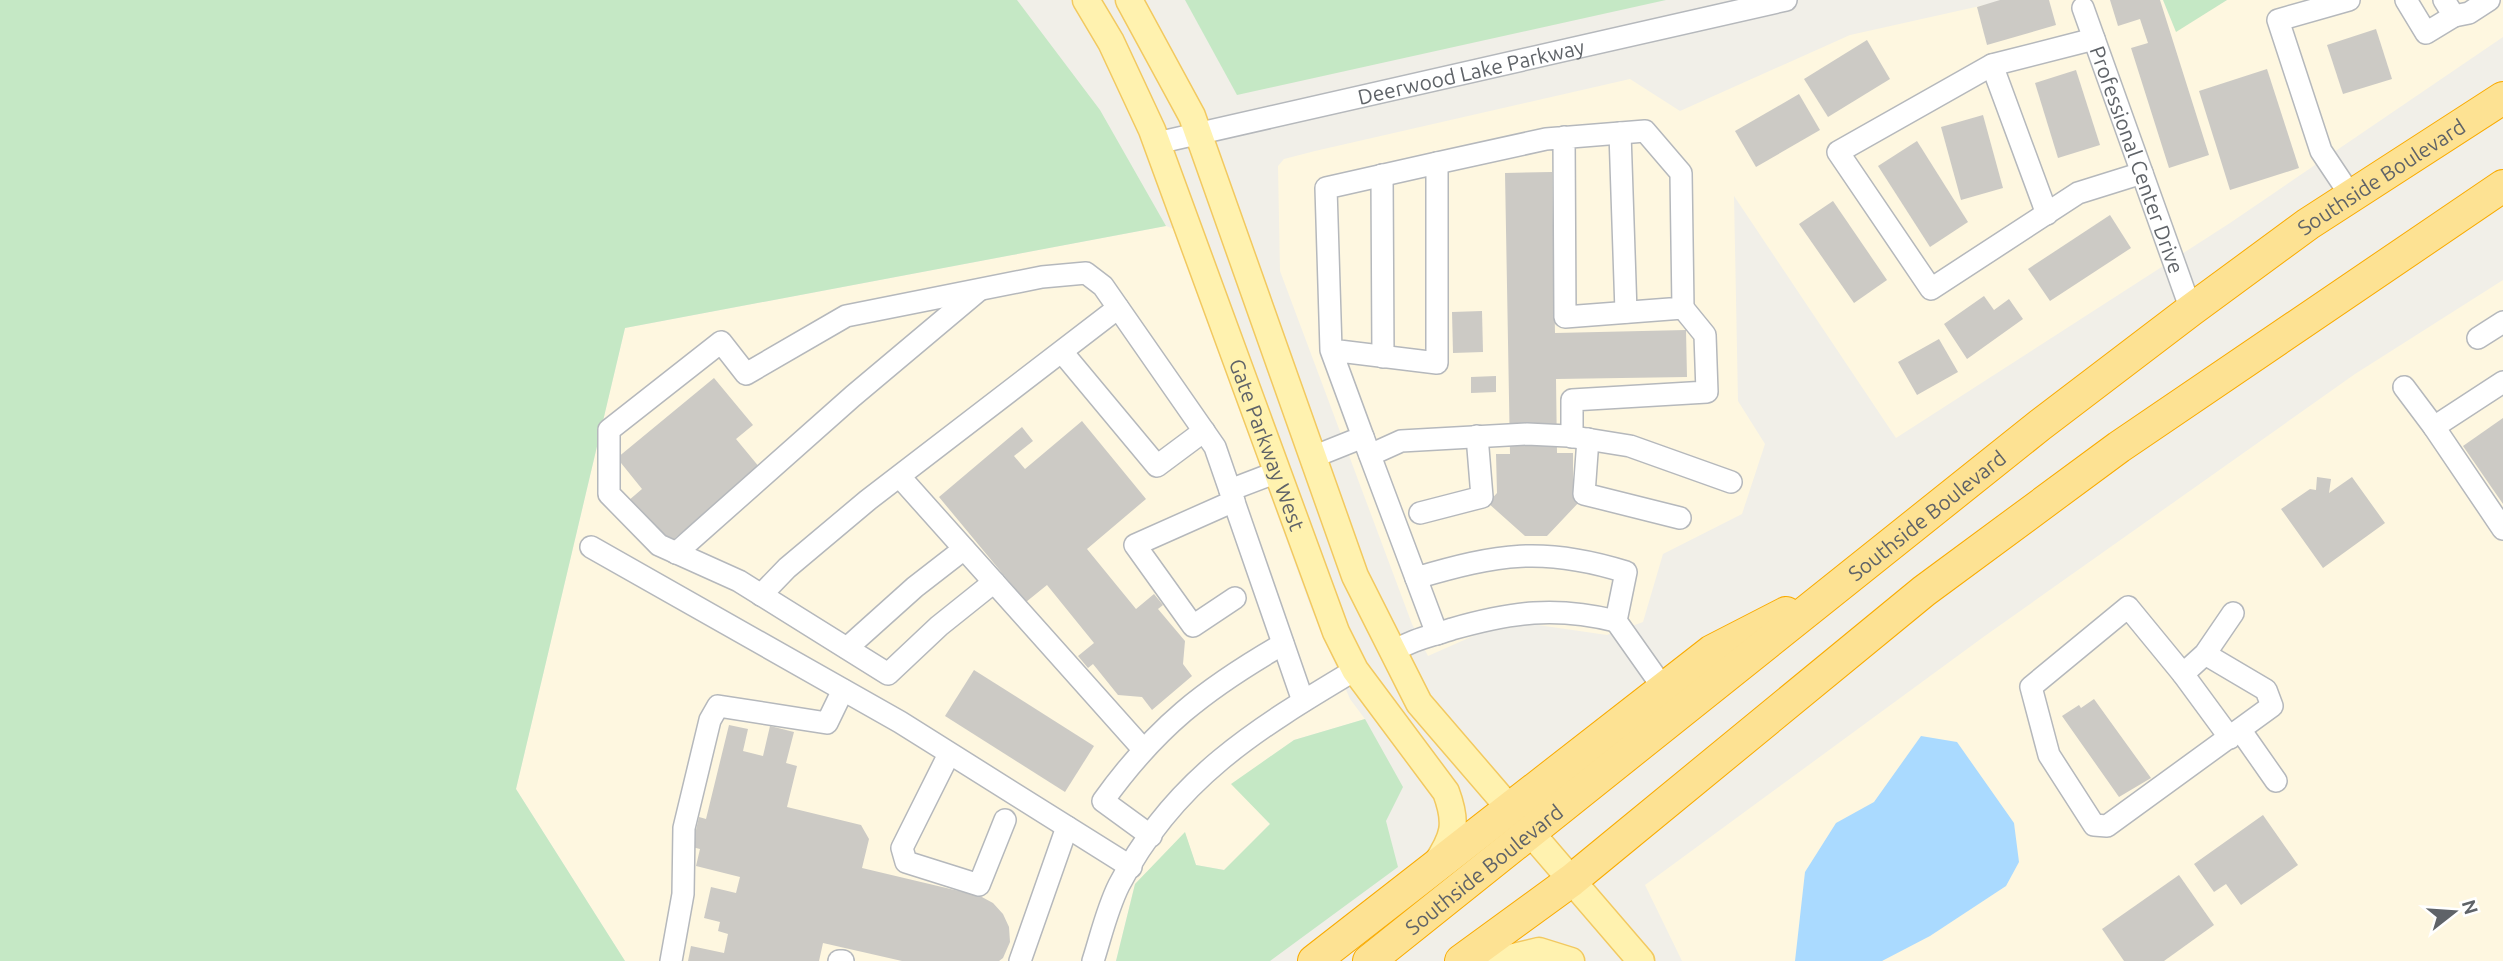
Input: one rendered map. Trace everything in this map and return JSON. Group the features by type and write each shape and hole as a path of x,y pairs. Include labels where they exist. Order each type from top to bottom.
{"highway":[{"name":"Southside Boulevard","path":"1369,961 1534,832 2040,425 2191,310 2351,196 2503,98"},
{"path":"1461,961 1573,880 1935,583 2130,440 2503,186"},
{"path":"1314,961 1712,651 1844,584"}],"main road":[{"name":"Gate Parkway West","path":"1086,0 1111,42 1157,143 1336,632 1355,670 1446,792 1454,813 1451,841 1431,871"},
{"name":"Gate Parkway West","path":"1129,0 1163,59 1198,134 1355,576 1419,703 1534,832 1641,961"},
{"path":"1277,472 1313,457"},
{"path":"1355,670 1392,652"},
{"path":"1497,961 1539,951 1571,961"}],"street":[{"name":"Deerwood Lake Parkway","path":"1157,143 1786,0"},
{"path":"2348,0 2278,20 2321,151 2351,196"},
{"path":"2406,0 2426,33 2449,8 2469,13 2489,0"},
{"name":"Professional Center Drive","path":"2083,8 2191,310"},
{"path":"2094,40 1992,65 1838,152 1931,289 2078,193 2142,173"},
{"path":"1992,65 2047,214"},
{"path":"1437,634 1331,350 1326,188 1564,137 1645,131 1681,173 1683,308 1705,335 1707,392 1572,400 1580,438 1584,494 1680,518"},
{"path":"1620,133 1626,312"},
{"path":"1564,137 1565,317 1683,308"},
{"path":"1331,350 1437,363 1437,163"},
{"path":"1382,175 1383,357"},
{"path":"994,582 939,626 888,674 739,582 659,545 609,494 610,430 721,342 746,374 846,316 1080,272 1096,279 1215,447 1303,701"},
{"path":"676,553 853,396 980,290"},
{"path":"761,595 828,533 1118,308"},
{"path":"2477,338 2503,322"},
{"path":"1062,352 1157,466 1204,431"},
{"path":"2434,428 2503,382"},
{"path":"2404,387 2503,529"},
{"path":"1313,457 1401,441 1477,436 1580,438 1630,446 1731,482"},
{"path":"1420,513 1482,498 1477,436"},
{"path":"1235,598 1193,626 1135,545 1277,472"},
{"path":"901,477 1143,750"},
{"path":"592,547 843,690 1131,867"},
{"path":"847,648 915,587 964,549"},
{"path":"1416,578 1503,556 1584,559 1626,572 1616,621"},
{"path":"2205,654 2266,690 2272,698 2272,706 2235,735 2107,826 2094,825 2049,755 2031,687 2128,607 2183,674 2235,735 2276,781"},
{"path":"1392,652 1406,643 1497,616 1524,612 1567,612 1616,621 1664,689"},
{"path":"2183,674 2205,654 2233,613"},
{"path":"1151,836 1103,801 1143,750 1214,686 1283,644"},
{"path":"1093,961 1119,886 1177,801 1204,772 1242,740 1355,670"},
{"path":"671,961 683,894 684,828 710,720 718,706 827,723 843,690"},
{"path":"949,754 902,848 906,862 979,884 1004,820"},
{"path":"1020,961 1067,827"}],"shaded area":[{"path":"2007,0 2163,0 2176,31 2227,0 2503,0 2503,37 2230,223 1896,438 1734,196 1738,401 1765,444 1742,514 1663,554 1643,622 1607,635 1531,624 1480,633 1428,656 1412,624 1280,271 1278,166 1284,159 1630,79 1680,111 1850,35"},
{"path":"1166,226 1174,229 1311,608 1350,699 1365,719 1294,740 1232,784 1270,824 1225,870 1196,865 1185,833 1135,884 1116,961 625,961 516,789 625,328"},
{"path":"2503,280 2503,961 1682,961 1645,885 1982,638 2355,374"}],"green space":[{"path":"0,0 1017,0 1100,110 1166,226 625,328 516,789 625,961 0,961"},
{"path":"1185,0 1666,0 1237,95"},
{"path":"2163,0 2227,0 2176,32"},
{"path":"1365,719 1403,787 1386,821 1398,867 1270,961 1116,961 1135,884 1185,832 1196,865 1224,870 1270,824 1231,784 1294,740"}],"water":[{"path":"1921,736 1957,742 2014,823 2019,862 2006,886 1930,936 1882,961 1795,961 1805,872 1836,823 1874,802"}],"building":[{"path":"2000,0 2049,0 2056,25 1987,45 1977,7"},
{"path":"2110,0 2160,0 2209,155 2169,168 2131,48 2148,43 2140,19 2118,26"},
{"path":"2376,29 2392,79 2343,94 2327,45"},
{"path":"1867,40 1890,79 1828,117 1804,79"},
{"path":"2267,69 2299,168 2230,190 2199,91"},
{"path":"2076,70 2100,145 2058,158 2035,83"},
{"path":"1799,94 1820,130 1756,167 1735,131"},
{"path":"1983,115 2003,188 1961,200 1941,127"},
{"path":"1917,141 1968,222 1930,247 1878,166"},
{"path":"1552,172 1555,333 1686,330 1687,377 1556,379 1557,453 1573,453 1573,492 1581,500 1547,536 1525,536 1488,503 1497,493 1496,454 1510,454 1505,173"},
{"path":"1833,201 1887,280 1854,303 1799,224"},
{"path":"2110,215 2131,248 2050,301 2028,269"},
{"path":"1984,296 1994,310 2009,299 2023,319 1967,359 1944,324"},
{"path":"1482,311 1483,352 1453,353 1452,312"},
{"path":"1939,339 1958,372 1917,395 1898,362"},
{"path":"1496,376 1496,392 1471,393 1471,377"},
{"path":"714,378 753,425 736,439 760,468 665,546 628,501 642,489 617,458"},
{"path":"2503,418 2503,504 2463,446"},
{"path":"1082,421 1146,499 1087,549 1136,609 1154,594 1163,605 1158,609 1185,641 1183,664 1192,676 1152,710 1142,697 1118,695 1093,664 1088,668 1078,656 1094,643 1047,585 1026,602 939,497 1022,427 1033,441 1014,456 1025,469"},
{"path":"2317,477 2331,479 2329,493 2352,477 2385,523 2323,568 2281,509 2310,489 2316,490"},
{"path":"974,670 1094,746 1065,792 945,716"},
{"path":"2094,699 2151,778 2119,797 2062,716"},
{"path":"729,725 748,729 743,751 763,756 770,726 794,732 786,763 797,766 787,807 861,825 869,839 862,868 980,896 993,903 1003,914 1009,927 1010,942 1003,958 999,961 902,961 823,943 819,961 688,961 691,946 724,953 728,934 718,931 720,922 704,918 711,887 736,893 740,877 696,866 700,849 692,847 699,817 706,819"},
{"path":"2263,815 2298,865 2241,905 2226,884 2214,892 2194,864"},
{"path":"2179,875 2214,925 2164,961 2124,961 2102,929"}]}
